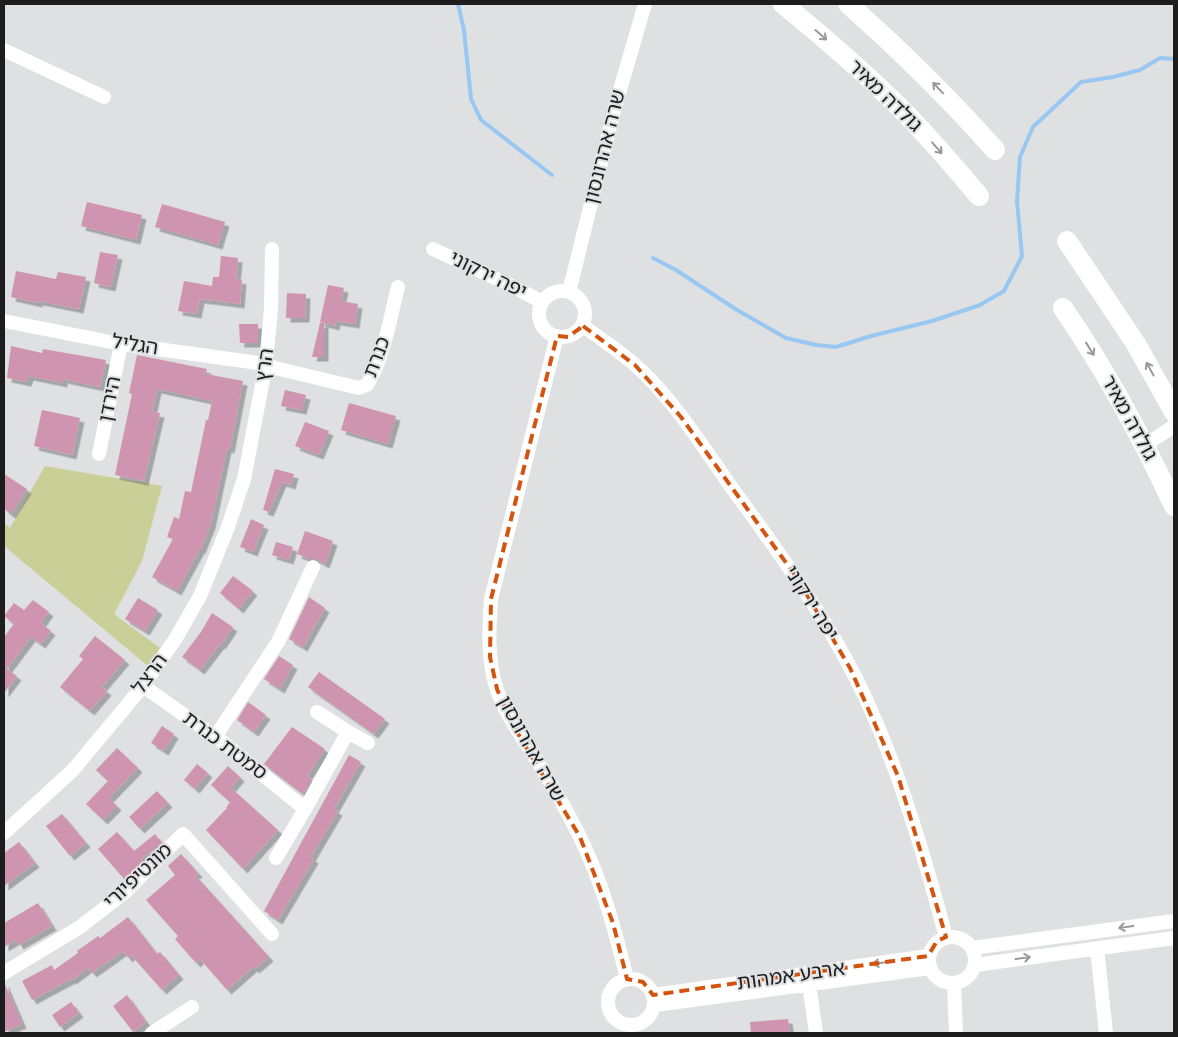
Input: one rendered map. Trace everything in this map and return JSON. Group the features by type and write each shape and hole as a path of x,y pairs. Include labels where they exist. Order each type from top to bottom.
{"main road":[{"name":"גולדה מאיר","path":"783,4 854,64 892,101 980,196"},
{"path":"848,4 922,71 995,150"},
{"path":"1067,241 1136,344 1174,412"},
{"name":"גולדה מאיר","path":"1063,308 1100,365 1144,445 1174,506"}],"street":[{"name":"שרה אהרונסון","path":"569,292 615,107 645,4"},
{"path":"4,50 104,97"},
{"name":"הרץ","path":"244,479 266,364 271,308 272,249"},
{"name":"יפה ירקוני","path":"433,249 542,302"},
{"name":"כנרת","path":"266,364 275,368 359,388 367,385 371,379 384,341 398,287"},
{"path":"557,291 569,292 581,300 585,308 586,317 583,326 568,337 551,334 544,328 540,320 539,311 542,302 548,295 557,291"},
{"name":"הגליל","path":"4,321 121,344 266,364"},
{"name":"יפה ירקוני","path":"583,326 635,365 658,388 766,535 827,627 869,707 898,776 925,860 946,937"},
{"name":"שרה אהרונסון","path":"557,336 491,599 490,657 497,689 511,722 532,752 580,837 613,923 627,980"},
{"name":"הירדן","path":"99,454 121,344"},
{"path":"1144,445 1174,426"},
{"path":"1144,445 1174,438"},
{"name":"הרצל","path":"4,833 73,770 143,686 176,638 200,596 228,527 244,479"},
{"path":"216,737 278,642 313,567"},
{"name":"סמטת כנרת","path":"143,686 216,737 305,809"},
{"path":"317,712 368,743"},
{"path":"276,858 348,732"},
{"name":"מונטיפיורי","path":"4,972 80,927 124,892 183,834 272,934"},
{"path":"972,948 1174,921"},
{"path":"955,936 964,939 972,948 975,954 975,965 966,979 954,983 940,980 933,974 929,962 931,948 938,941 946,937 955,936"},
{"path":"975,965 1174,938"},
{"path":"1097,948 1106,1033"},
{"name":"ארבע אמהות","path":"654,1000 809,984 929,962"},
{"name":"ארבע אמהות","path":"654,1000 929,962"},
{"path":"634,979 643,982 650,988 654,1000 652,1014 646,1022 635,1029 619,1023 612,1017 608,1008 608,999 611,991 617,984 627,980 634,979"},
{"path":"954,983 956,1033"},
{"path":"809,984 816,1033"},
{"path":"152,1033 192,1007"}],"highlighted area":[{"path":"583,326 635,365 681,417 797,578 850,668 898,776 946,937 937,941 928,956 653,995 643,982 627,979 613,923 580,837 511,722 497,689 490,657 491,599 557,336 568,337"}],"green space":[{"path":"45,466 162,486 142,561 114,614 160,648 148,666 4,546 4,523 10,528"}],"building":[{"path":"87,202 142,215 136,240 81,226"},
{"path":"162,204 225,222 218,245 155,227"},
{"path":"100,252 118,255 111,287 94,283"},
{"path":"221,256 238,258 236,279 242,280 240,304 200,299 197,314 178,311 184,281 212,286 213,277 219,277"},
{"path":"16,271 56,279 58,272 86,277 79,309 11,297"},
{"path":"328,285 344,288 341,301 358,304 355,324 336,321 335,326 320,322"},
{"path":"287,293 306,294 305,318 286,318"},
{"path":"320,323 324,323 324,357 312,357"},
{"path":"239,324 258,324 258,343 240,343"},
{"path":"11,346 42,353 43,349 106,360 100,387 63,379 63,383 29,376 27,382 7,378"},
{"path":"137,355 207,369 206,374 243,381 230,449 227,448 211,524 201,549 177,591 152,577 173,539 167,537 174,517 179,519 185,491 191,492 206,420 208,420 212,401 157,389 152,412 160,413 144,481 115,475 132,394 129,393"},
{"path":"285,390 306,395 302,410 281,406"},
{"path":"349,403 396,416 388,444 341,430"},
{"path":"42,410 80,418 72,455 34,446"},
{"path":"305,422 329,431 319,455 295,446"},
{"path":"275,469 294,474 291,485 282,482 269,512 263,510"},
{"path":"4,474 27,489 11,514 4,509"},
{"path":"251,519 264,525 253,552 240,547"},
{"path":"305,531 333,541 325,564 316,559 310,559 297,554"},
{"path":"276,542 293,547 289,560 272,555"},
{"path":"233,576 253,591 239,609 220,593"},
{"path":"309,597 325,608 303,647 289,639"},
{"path":"138,598 158,610 145,631 125,619"},
{"path":"33,600 49,612 41,623 51,631 41,644 31,637 7,669 17,676 4,693 4,637 14,624 4,616 14,603 24,610"},
{"path":"212,613 233,627 200,670 182,657 201,632"},
{"path":"95,636 125,660 102,687 107,691 90,711 60,687 83,659 79,656"},
{"path":"279,656 293,665 280,689 264,679"},
{"path":"319,672 385,719 374,734 308,687"},
{"path":"248,702 266,715 254,732 237,720"},
{"path":"162,726 174,734 164,751 151,743"},
{"path":"292,727 325,749 307,776 312,779 303,794 264,764"},
{"path":"117,748 138,768 109,798 117,806 103,820 86,804 108,781 96,770"},
{"path":"349,755 361,762 334,809 338,811 311,857 314,859 278,920 264,911"},
{"path":"197,764 208,773 195,789 184,780"},
{"path":"228,766 240,777 231,788 278,830 243,869 206,830 227,808 230,802 211,785"},
{"path":"157,791 168,803 140,829 129,817"},
{"path":"62,814 86,843 70,856 46,826"},
{"path":"117,832 134,851 155,834 162,843 141,859 143,862 125,880 98,849"},
{"path":"19,842 35,863 4,886 4,853"},
{"path":"181,854 198,873 195,875 269,957 255,969 253,967 227,990 200,959 196,963 175,939 178,936 146,900 175,875 168,866"},
{"path":"38,903 52,926 19,945 16,940 4,947 4,923"},
{"path":"128,917 157,954 160,952 179,975 162,990 131,955 128,958 123,951 92,973 88,968 72,980 32,1000 22,981 52,965 54,970 78,953 77,951 98,936 100,938"},
{"path":"4,982 22,1024 4,1032"},
{"path":"127,995 146,1022 133,1032 113,1006"},
{"path":"71,1002 79,1013 60,1027 52,1015"},
{"path":"788,1019 790,1033 751,1033 750,1022"}],"waterway":[{"path":"458,4 464,30 471,99 481,120 552,175"},
{"path":"653,258 676,270 737,310 786,338 816,345 836,347 932,321 980,305 1004,291 1022,256 1017,201 1020,157 1033,127 1081,82 1140,70 1160,58 1174,59"}]}
